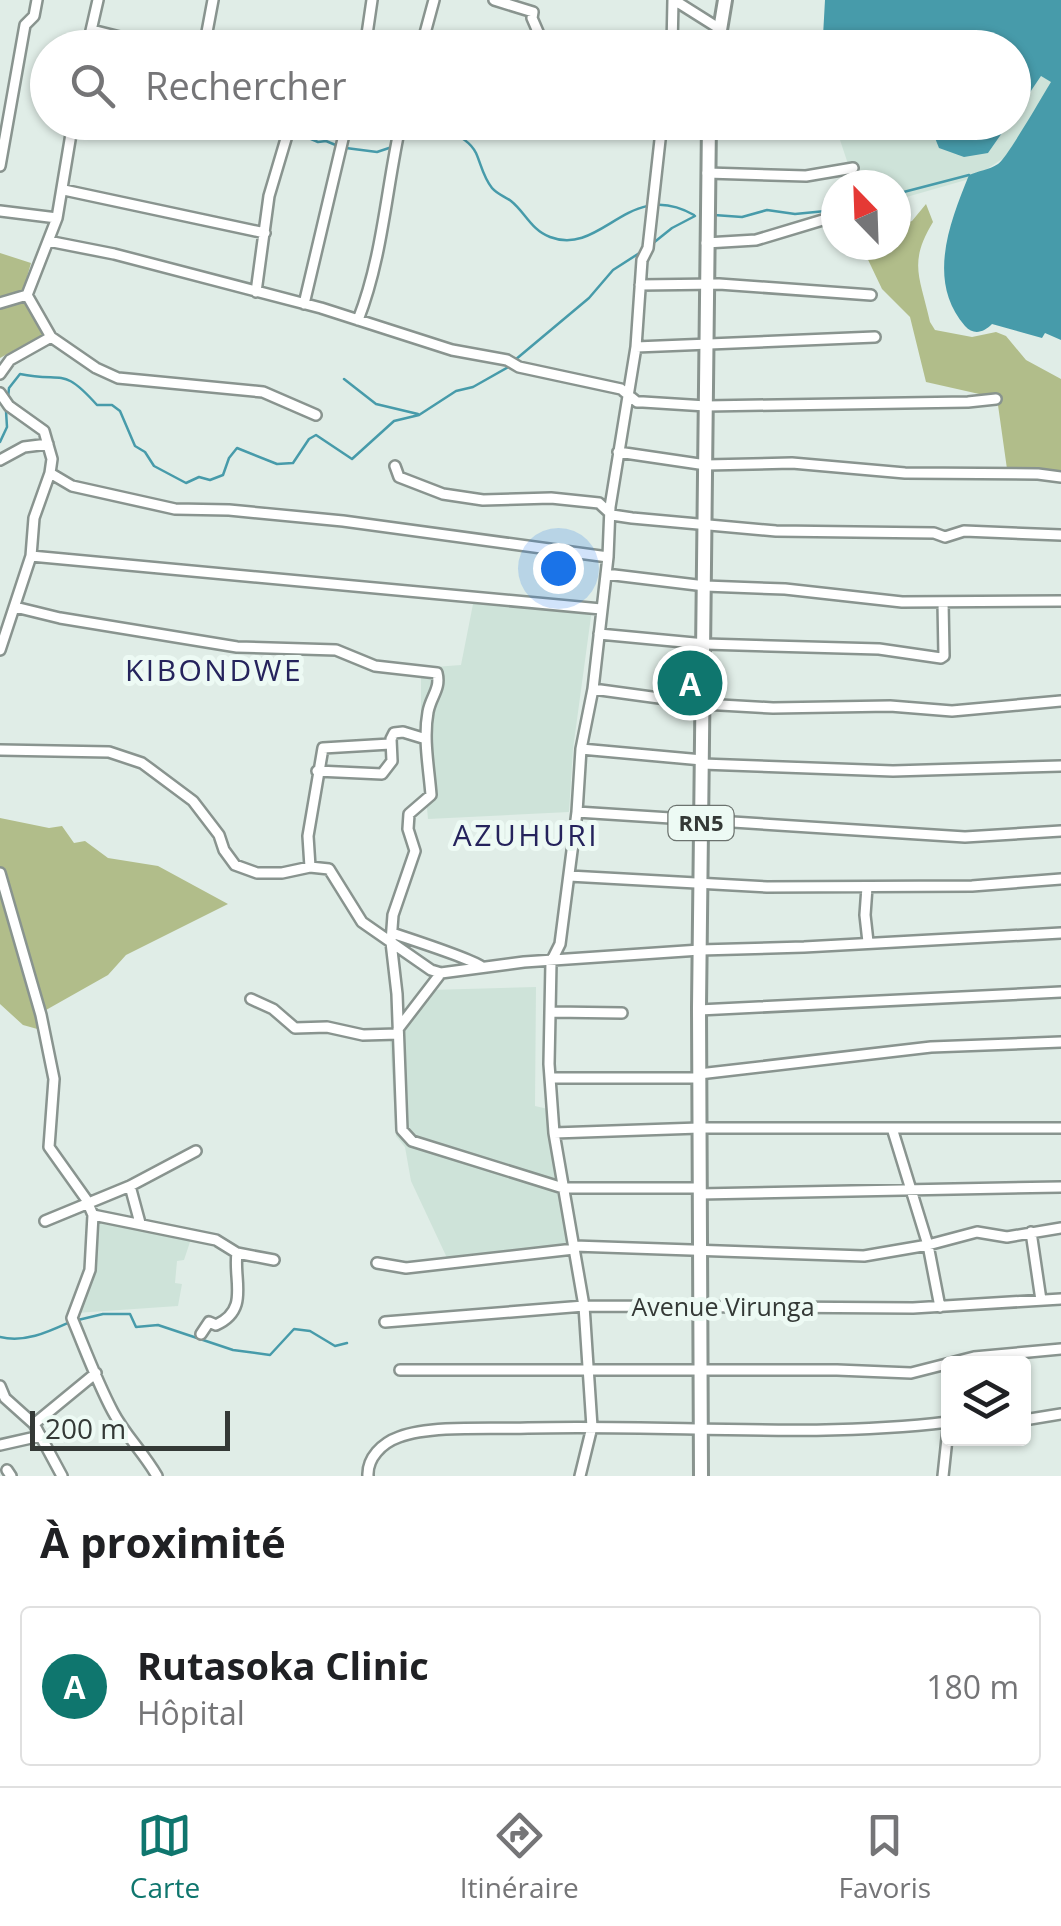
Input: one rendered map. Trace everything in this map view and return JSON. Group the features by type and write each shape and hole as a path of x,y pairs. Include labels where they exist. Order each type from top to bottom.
{"highway":[{"path":"720,29 725,0"},
{"name":"RN5","path":"702,1476 699,1076 708,140"}],"street":[{"path":"0,166 25,25 34,16 37,0"},
{"path":"92,30 98,0"},
{"path":"207,30 213,0"},
{"path":"367,30 372,0"},
{"path":"426,30 434,0"},
{"path":"494,0 533,12 537,30"},
{"path":"673,0 720,29"},
{"path":"672,30 673,0"},
{"path":"27,295 57,218 71,140"},
{"path":"256,292 269,196 286,140"},
{"path":"304,304 343,140"},
{"path":"358,320 376,263 398,140"},
{"path":"580,1476 592,1427 584,1306 554,1133 550,1078 551,962 560,944 581,750 594,689 610,507 636,347 642,260 648,248 660,140"},
{"path":"707,173 806,176 853,168"},
{"path":"64,190 265,233"},
{"path":"0,211 57,218"},
{"path":"706,244 756,240 821,220"},
{"path":"48,241 114,254 304,304 452,350 621,390 636,402 706,406 968,402 996,398"},
{"path":"640,285 707,284 871,295"},
{"path":"0,304 27,295"},
{"path":"27,295 51,337 118,378 263,392 316,415"},
{"path":"0,374 10,360 51,337"},
{"path":"636,347 875,338"},
{"path":"0,393 9,406 44,431 50,473 34,518 31,556 0,650"},
{"path":"0,460 24,447 48,444"},
{"path":"618,452 706,465 792,463 894,472 1061,477"},
{"path":"395,466 399,477 443,494 482,500 551,498 599,503 612,515 705,526 944,537 964,531 1061,535"},
{"path":"50,473 72,486 175,509 229,510 343,522 608,556"},
{"path":"31,556 600,609"},
{"path":"606,574 902,602 1061,601"},
{"path":"599,634 705,644 880,649 941,658 944,602"},
{"path":"15,607 237,647 336,650 374,666 437,673 440,685 428,714 426,739 432,796 409,814 408,829 415,851 397,901 391,937 402,1130 412,1141 563,1188 913,1191 1061,1186"},
{"path":"594,689 703,704 773,708 890,706 934,711 1061,702"},
{"path":"317,770 382,774 392,761 392,735 399,731 426,739"},
{"path":"310,866 307,848 324,746 390,744"},
{"path":"0,750 108,752 142,763 193,801 220,835 234,865 257,873 282,874 310,866 329,870 362,922 391,937 471,958 482,967"},
{"path":"581,750 702,762 893,771 1061,766"},
{"path":"576,812 965,837 1061,831"},
{"path":"0,874 41,1015 54,1079 49,1147 91,1210 90,1270 73,1321 113,1411 157,1476"},
{"path":"569,876 700,886 986,885 1061,879"},
{"path":"868,887 868,942"},
{"path":"391,937 441,973 700,950 1061,933"},
{"path":"251,999 273,1009 295,1028 327,1027 363,1035 398,1032 441,973"},
{"path":"700,1010 1061,992"},
{"path":"553,1012 622,1013"},
{"path":"550,1078 699,1076 931,1047 1061,1042"},
{"path":"554,1133 700,1128 1061,1128"},
{"path":"892,1128 928,1245 940,1308"},
{"path":"45,1221 91,1210 196,1151"},
{"path":"130,1186 140,1224"},
{"path":"91,1210 216,1240 237,1253 274,1260"},
{"path":"377,1263 406,1268 574,1248 864,1256 977,1232 1007,1236 1061,1228"},
{"path":"1032,1232 1041,1300"},
{"path":"200,1334 209,1322 216,1324 228,1319 236,1306 240,1293 237,1253"},
{"name":"Avenue Virunga","path":"385,1322 584,1306 940,1308 1061,1299"},
{"path":"400,1370 911,1373 974,1358 1061,1349"},
{"path":"34,1424 96,1373"},
{"path":"0,1386 6,1398 34,1424 62,1476"},
{"path":"1031,1419 1061,1414"},
{"path":"368,1476 368,1465 382,1447 410,1434 592,1427 883,1430 941,1426"},
{"path":"0,1446 40,1436"},
{"path":"943,1476 946,1446"}],"shaded area":[{"path":"1041,76 1052,82 1031,117 1031,91"},
{"path":"840,140 965,140 988,153 997,140 1017,140 1007,156 973,178 911,196 911,170 850,170"},
{"path":"474,599 592,609 573,749 569,812 428,819 421,741 421,668 461,665"},
{"path":"536,987 535,1106 548,1109 569,1249 448,1260 411,1181 405,1147 396,1136 390,1040 429,990"},
{"path":"99,1218 191,1239 184,1260 177,1261 175,1283 182,1284 178,1306 76,1313 90,1282"}],"green space":[{"path":"926,204 933,222 925,236 918,270 935,330 972,337 996,332 1006,336 1026,360 1061,379 1061,472 1007,469 997,398 926,382 910,317 882,289 868,260 911,260 912,221"},
{"path":"0,253 31,263 23,291 44,334 0,358"},
{"path":"0,818 49,828 62,826 74,843 85,841 108,858 158,866 228,904 126,955 108,975 46,1010 41,1030 23,1025 0,1004"}],"water":[{"path":"825,0 1061,0 1061,340 1045,333 1042,338 992,324 979,332 968,329 953,309 944,271 949,232 969,175 995,166 1016,140 1031,140 1031,116 1051,82 1041,76 1031,91 1031,30 823,30"},
{"path":"936,140 997,140 988,153 964,157 939,148"}],"waterway":[{"path":"313,140 338,146"},
{"path":"464,140 476,153 492,188 550,237 585,237 651,205 671,206 694,215"},
{"path":"346,148 377,152 392,147"},
{"path":"911,190 969,175"},
{"path":"714,215 742,217 767,210 795,214 821,211"},
{"path":"652,244 695,216"},
{"path":"515,360 589,298 613,270 641,252"},
{"path":"8,398 9,388 20,374 69,380 97,405 112,405 120,411 135,446 145,452 154,466 186,483 199,477 210,480 223,475 237,448 277,464 293,463 316,435 352,459 394,421 419,415 456,391 473,387 510,366"},
{"path":"344,379 376,404 418,414"},
{"path":"0,442 7,427 6,411"},
{"path":"78,1320 103,1314 130,1314 136,1327 158,1325 233,1350 270,1355 294,1329 310,1331 335,1346 347,1343"},
{"path":"0,1337 27,1338 70,1322"}],"place":[{"name":"Rutasoka Clinic","path":"690,683"}],"district":[{"name":"KIBONDWE","path":"214,671"},
{"name":"AZUHURI","path":"526,836"}]}
